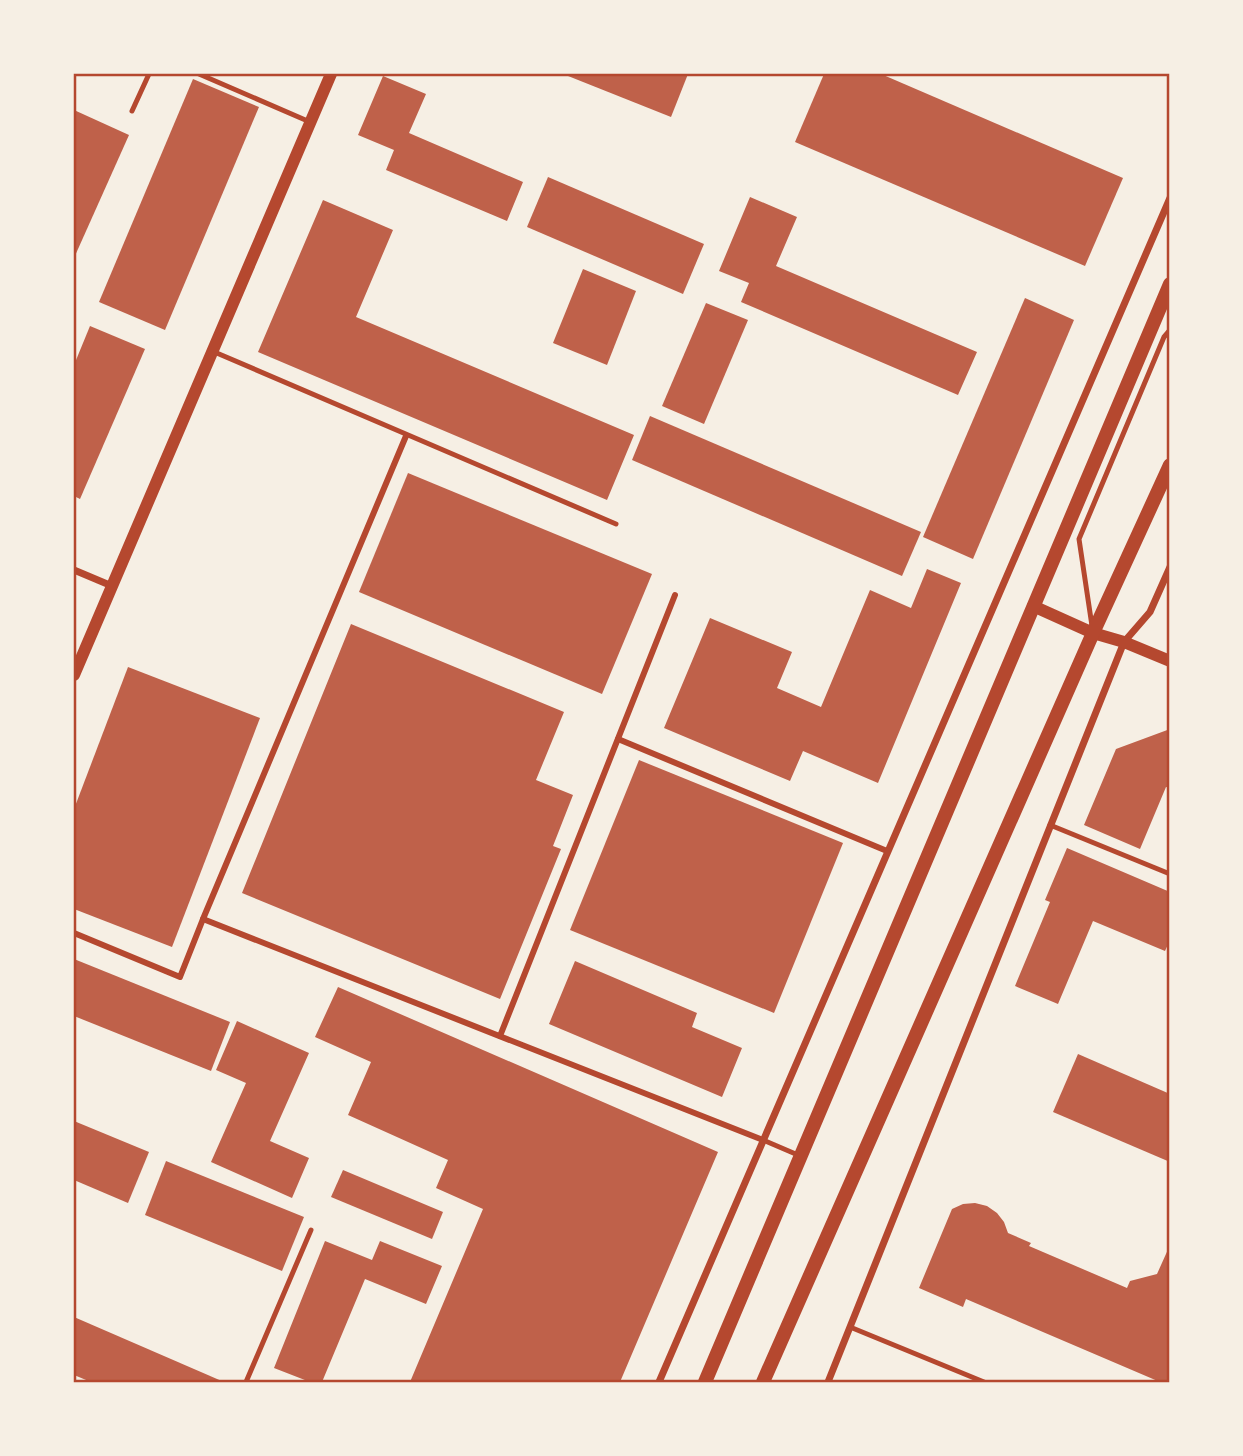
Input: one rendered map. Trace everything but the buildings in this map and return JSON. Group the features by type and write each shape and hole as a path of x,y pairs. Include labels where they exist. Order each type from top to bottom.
{"main road":[{"path":"705,1382 1170,284"},
{"path":"763,1382 1093,633 1170,465"}],"street":[{"path":"74,675 331,74"},
{"path":"659,1382 1170,198"},
{"path":"74,933 180,977 406,436"},
{"path":"828,1382 1124,642 1150,612 1170,567"},
{"path":"74,570 111,586"},
{"path":"500,1036 675,595"},
{"path":"1033,607 1093,633 1124,642 1170,661"},
{"path":"618,738 887,850"},
{"path":"203,919 763,1140"}],"lane":[{"path":"132,111 149,74"},
{"path":"199,74 310,122"},
{"path":"1155,317 1170,304"},
{"path":"1093,633 1079,539 1164,337 1170,330"},
{"path":"212,351 616,524"},
{"path":"1050,825 1170,874"},
{"path":"763,1140 801,1157"},
{"path":"246,1382 311,1230"},
{"path":"850,1327 984,1382"}]}
